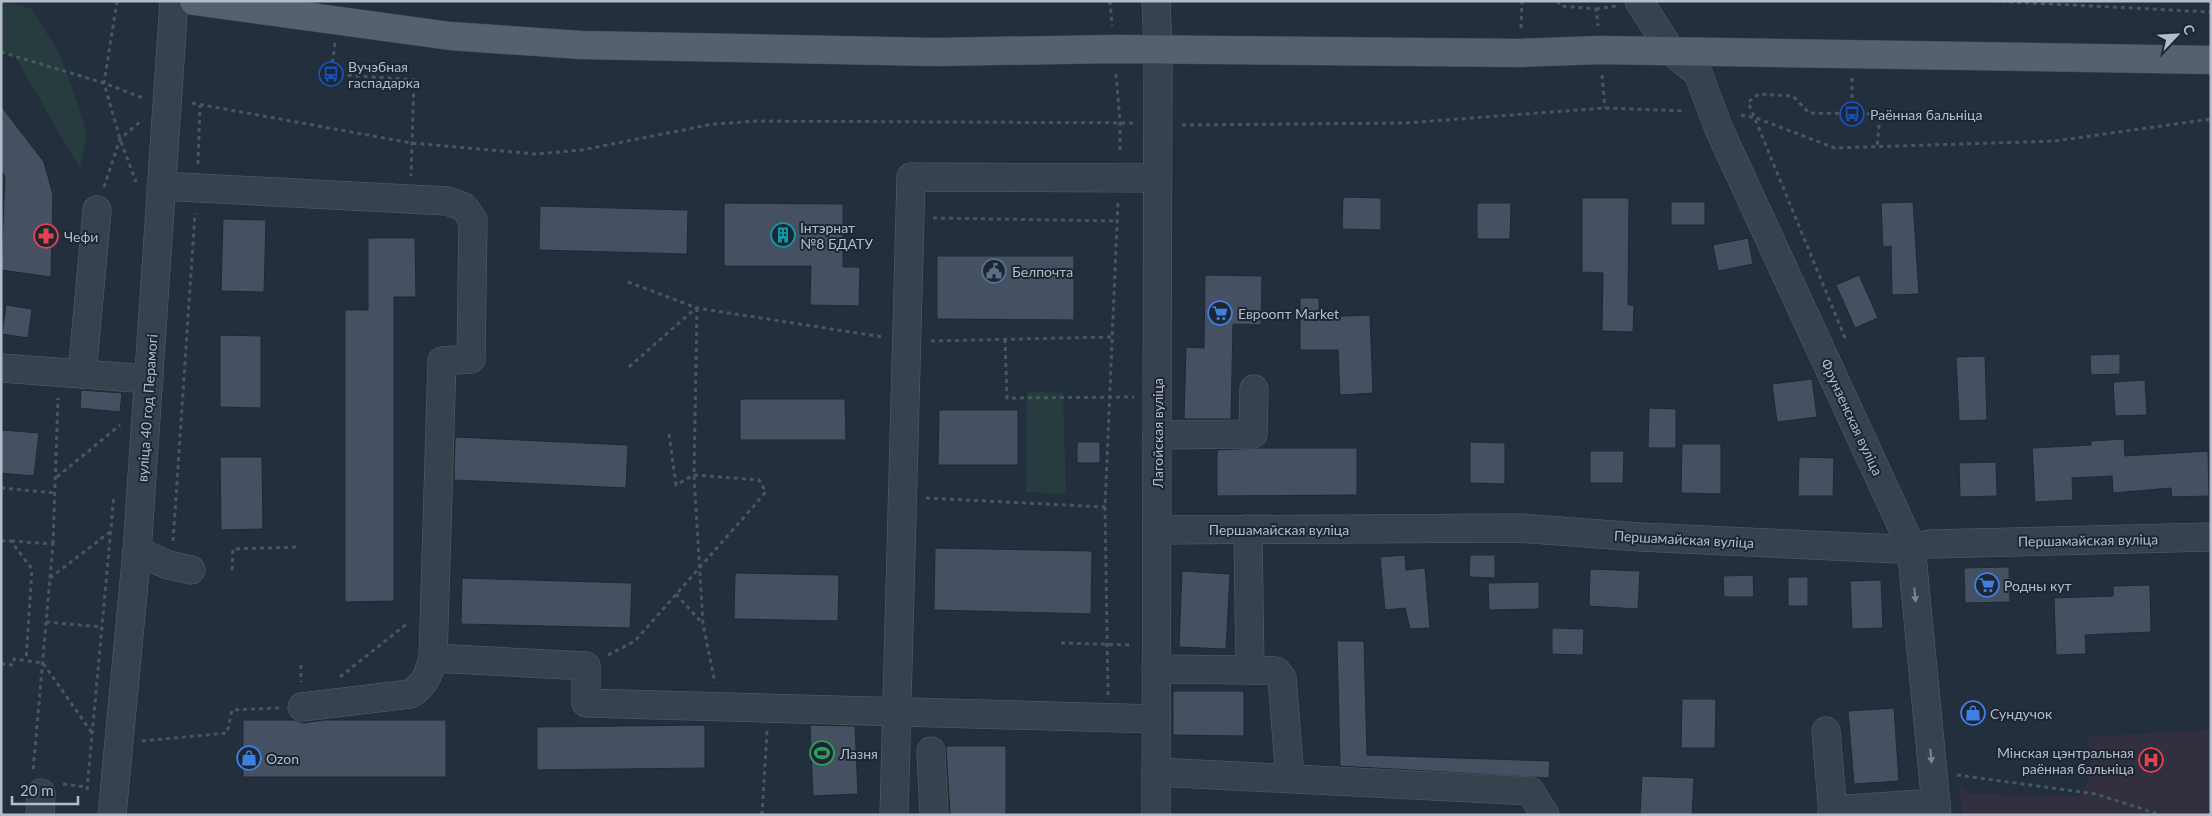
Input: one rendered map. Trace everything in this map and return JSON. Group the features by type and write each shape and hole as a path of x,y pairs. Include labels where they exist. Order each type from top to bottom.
{"main road":[{"path":"194,1 450,36 581,45 936,52 1114,49 1158,51 1421,50 1520,53 1600,50 2211,60"}],"street":[{"name":"вуліца 40 год Перамогі","path":"112,815 138,550 149,379 149,186 166,99 174,1"},
{"name":"Лагойская вуліца","path":"1156,1 1158,51 1156,815"},
{"name":"Фрунзенская вуліца","path":"1639,1 1671,51 1698,73 1719,129 1911,546 1936,809"},
{"path":"894,815 911,177 1157,178"},
{"path":"149,186 446,201 464,206 473,220 471,359 442,361 433,658 428,676 422,687 410,694 302,707"},
{"path":"82,374 97,210"},
{"path":"1,368 149,379"},
{"path":"1157,436 1253,434 1254,389"},
{"name":"Першамайская вуліца","path":"1156,530 1519,528 1640,537 1898,548 1911,546 2211,537"},
{"path":"1248,529 1250,670"},
{"path":"138,550 180,568"},
{"path":"1156,657 1250,670 1276,670 1282,678 1290,778"},
{"path":"433,658 586,666 586,702 1156,718"},
{"path":"1826,731 1833,812 1936,809"},
{"path":"931,751 934,815"},
{"path":"1156,772 1530,791 1546,815"}],"path":[{"path":"117,1 104,83 120,139 149,186"},
{"path":"1108,717 1105,508 1120,122 1110,1"},
{"path":"1596,9 1619,6 1622,1"},
{"path":"1992,1 2211,12"},
{"path":"1,52 104,83 143,98 166,99 411,143 536,154 582,150 713,124 758,121 1120,122 1158,126 1405,123 1605,108 1694,111 1713,109 1756,118 1835,148 1877,148 2055,141 2211,119"},
{"path":"1852,54 1852,114"},
{"path":"330,74 414,80 411,199"},
{"path":"1756,118 1748,102 1759,94 1793,96 1809,113 1880,114 1877,148"},
{"path":"180,568 174,533 197,188 200,105"},
{"path":"97,210 120,139 142,120"},
{"path":"910,217 1117,220"},
{"path":"628,282 697,308 906,341 1111,337"},
{"path":"629,367 697,308"},
{"path":"697,308 694,475 698,570 704,624 720,707"},
{"path":"1005,339 1007,398 1157,397"},
{"path":"58,394 56,494 43,663 43,793 87,787"},
{"path":"119,434 121,416"},
{"path":"56,478 120,425"},
{"path":"586,666 635,641 766,492 759,480 694,475 676,485 669,434"},
{"path":"1,488 56,494"},
{"path":"87,798 114,489"},
{"path":"902,496 1105,508"},
{"path":"50,578 110,532"},
{"path":"1,540 53,544"},
{"path":"11,541 32,569 26,660"},
{"path":"232,570 233,549 298,548"},
{"path":"676,594 704,624"},
{"path":"46,622 102,627"},
{"path":"1061,643 1107,644 1156,657"},
{"path":"1,664 13,665 14,659 43,663 92,734"},
{"path":"762,815 768,708"},
{"path":"145,741 146,732"},
{"path":"1952,774 2096,794 2161,815"}],"shaded area":[{"name":"Мінская цэнтральная раённая бальніца","path":"2211,730 2211,815 1962,815 1959,786 1971,794 2081,796 2092,773 2088,737"}],"green space":[{"path":"1,1 31,8 60,55 87,135 80,169 15,56 1,51"},
{"path":"1027,391 1063,393 1066,494 1026,492"}],"building":[{"path":"1,106 44,162 53,195 51,277 1,270 5,176 1,171"},
{"path":"1343,197 1381,198 1381,230 1342,229"},
{"path":"1582,198 1629,198 1628,305 1634,305 1633,332 1602,331 1603,273 1582,272"},
{"path":"1671,202 1705,202 1705,225 1671,225"},
{"path":"1913,202 1919,294 1892,295 1891,246 1883,247 1881,203"},
{"name":"Інтэрнат №8 БДАТУ","path":"724,203 843,204 843,267 860,267 859,306 810,305 811,266 724,266"},
{"path":"1477,203 1511,203 1510,239 1477,239"},
{"path":"540,206 688,210 687,254 539,250"},
{"path":"223,219 266,220 264,292 221,291"},
{"path":"368,238 415,238 416,297 394,297 394,601 345,602 345,310 368,310"},
{"path":"1748,238 1753,264 1718,271 1713,245"},
{"path":"937,256 1074,256 1074,320 937,319"},
{"path":"1205,275 1262,276 1261,325 1233,324 1231,419 1184,419 1186,347 1204,348"},
{"path":"1859,275 1878,318 1855,328 1836,285"},
{"path":"1300,298 1319,298 1319,317 1370,315 1373,393 1340,395 1338,350 1300,350"},
{"path":"6,305 32,309 28,338 2,334"},
{"path":"220,335 261,336 261,408 220,407"},
{"path":"2120,354 2120,374 2091,375 2090,355"},
{"path":"1985,356 1987,420 1959,421 1956,357"},
{"path":"1812,379 1817,417 1777,422 1772,384"},
{"path":"2145,380 2147,415 2115,416 2113,382"},
{"path":"81,390 122,393 120,412 80,408"},
{"path":"740,399 845,399 846,440 740,440"},
{"path":"1649,408 1676,409 1676,448 1648,448"},
{"path":"939,410 1018,410 1018,465 938,465"},
{"path":"1,430 39,433 34,476 1,473"},
{"path":"455,437 628,445 626,488 454,480"},
{"path":"2124,439 2125,456 2208,451 2209,496 2172,497 2171,488 2113,493 2112,476 2072,478 2073,500 2035,502 2032,448 2091,445 2091,441"},
{"path":"1077,442 1100,442 1100,463 1077,463"},
{"path":"1470,442 1505,443 1505,484 1470,483"},
{"path":"1682,444 1721,444 1721,494 1681,493"},
{"path":"1357,448 1357,495 1217,496 1217,450"},
{"path":"1590,451 1624,451 1623,483 1590,483"},
{"path":"220,457 262,457 263,529 221,530"},
{"path":"1799,457 1834,458 1833,496 1798,496"},
{"path":"1996,462 1997,496 1960,497 1959,463"},
{"path":"935,548 1092,551 1091,614 934,610"},
{"path":"1405,555 1406,570 1425,568 1430,628 1410,629 1405,608 1385,610 1380,557"},
{"path":"1470,555 1495,555 1495,578 1469,577"},
{"name":"Родны кут","path":"2009,567 2010,602 1965,603 1964,568"},
{"path":"1590,569 1640,571 1638,609 1589,606"},
{"path":"1182,571 1230,574 1226,649 1179,647"},
{"path":"735,573 839,575 838,621 734,619"},
{"path":"1753,575 1754,597 1724,597 1723,576"},
{"path":"1788,577 1808,577 1808,606 1788,606"},
{"path":"462,578 632,583 630,628 461,624"},
{"path":"1881,580 1883,628 1852,629 1850,581"},
{"path":"1539,582 1539,609 1489,610 1488,583"},
{"path":"2150,585 2151,632 2085,635 2086,654 2056,655 2054,598 2113,596 2113,586"},
{"path":"1552,628 1584,629 1583,655 1552,654"},
{"path":"1337,641 1364,641 1367,755 1550,761 1549,778 1340,766"},
{"path":"1173,691 1244,691 1244,736 1173,735"},
{"path":"1682,699 1716,699 1715,748 1681,748"},
{"path":"1894,708 1899,781 1854,784 1848,711"},
{"path":"243,720 294,720 304,723 324,720 446,720 446,777 243,777"},
{"path":"705,725 705,768 537,770 537,727"},
{"path":"810,725 855,726 858,794 813,796"},
{"path":"946,746 1006,746 1006,815 950,815"},
{"path":"1642,776 1694,778 1692,815 1640,815"}],"place":[{"name":"Вучэбная гаспадарка","path":"331,74"},
{"name":"Раённая бальніца","path":"1852,114"},
{"name":"Інтэрнат №8 БДАТУ","path":"783,235"},
{"name":"Чефи","path":"46,236"},
{"name":"Белпочта","path":"994,271"},
{"name":"Евроопт Market","path":"1220,313"},
{"name":"Родны кут","path":"1987,585"},
{"name":"Сундучок","path":"1973,713"},
{"name":"Лазня","path":"822,753"},
{"name":"Ozon","path":"249,758"},
{"name":"Мінская цэнтральная раённая бальніца","path":"2151,760"}]}
